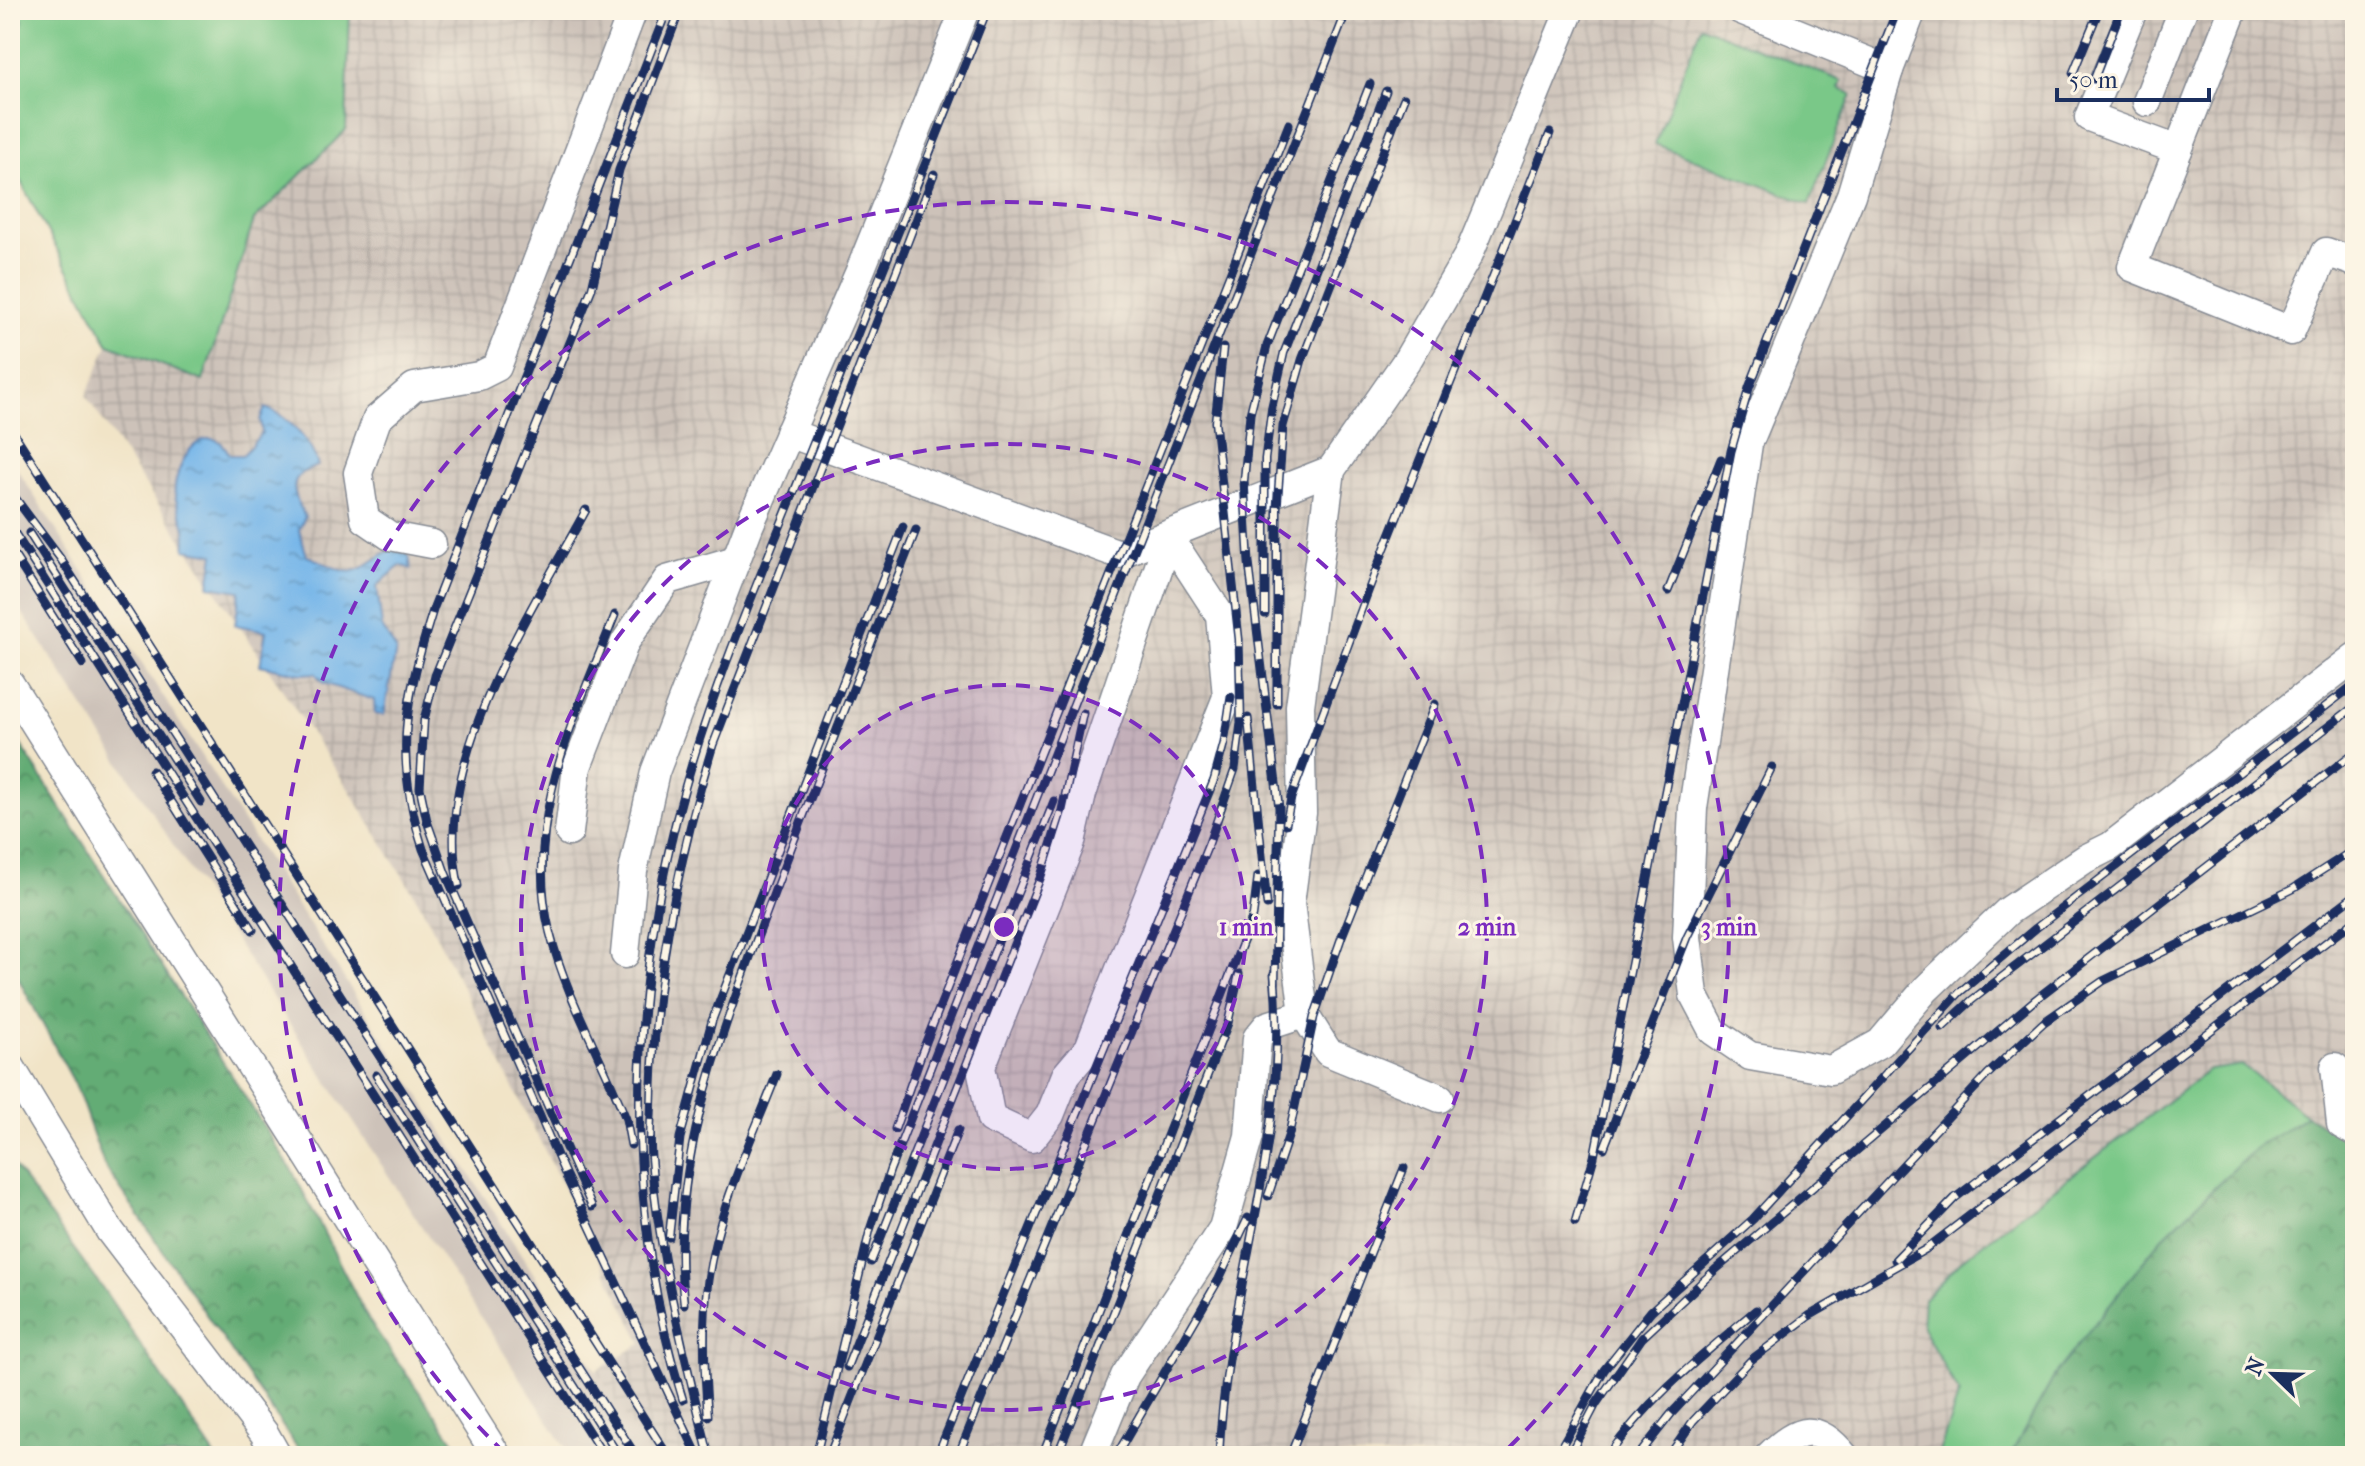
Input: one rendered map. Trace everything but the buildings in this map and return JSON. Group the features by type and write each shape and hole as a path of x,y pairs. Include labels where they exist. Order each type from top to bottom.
{"lane":[{"path":"432,544 390,536 365,519 358,473 377,419 414,387 479,376 497,367 633,10"},
{"path":"625,954 633,871 655,772 736,560 860,271 965,10"},
{"path":"1440,1098 1328,1052 1304,1014 1290,903 1302,813 1300,706 1331,470 1408,359 1469,254 1570,10"},
{"path":"1741,10 1889,70"},
{"path":"1912,10 1889,70 1851,195 1748,444 1693,808 1687,937 1694,995 1713,1031 1750,1056 1831,1070 1880,1043 1926,989 2008,911 2085,859 2111,846 2355,657"},
{"path":"2133,10 2089,117 2178,150"},
{"path":"2147,102 2183,10"},
{"path":"2233,10 2132,267 2291,331 2326,252 2355,262"},
{"path":"789,433 1119,554 1169,537 1331,470"},
{"path":"1169,537 1220,615 1227,697 1089,1048 1066,1075 1050,1115 1032,1138 991,1119 981,1067 1071,842 1082,794 1169,537"},
{"path":"569,832 577,767 625,642 667,580 736,560"},
{"path":"10,684 497,1456"},
{"path":"1092,1456 1125,1376 1223,1228 1249,1136 1257,1038 1267,1026 1304,1014"},
{"path":"10,1066 110,1231 264,1433 277,1456"},
{"path":"2335,1067 2341,1124 2355,1132"},
{"path":"1769,1456 1797,1434 1810,1431 1826,1438 1844,1456"}],"shaded area":[{"path":"251,10 2355,10 2355,1143 2307,1116 2242,1065 2209,1070 1964,1258 1924,1299 1934,1351 1959,1393 1938,1456 650,1456 596,1371 642,1343 422,907 348,788 86,396"},
{"path":"10,458 650,1456 571,1456 10,594"}],"green space":[{"path":"10,10 350,10 346,130 254,220 203,381 108,344 10,162 10,55 23,20 10,14"},
{"path":"1701,26 1842,81 1839,89 1852,94 1809,204 1655,144"},
{"path":"10,728 293,1172 368,1319 464,1456 303,1456 104,1165 76,1086 10,963"},
{"path":"2242,1065 2307,1116 2256,1148 2163,1237 2058,1370 2010,1456 1938,1456 1959,1393 1922,1328 1924,1299 1964,1258 2209,1070"},
{"path":"2307,1116 2355,1143 2355,1456 2010,1456 2058,1370 2163,1237 2256,1148"},
{"path":"10,1160 106,1293 215,1456 10,1456"}],"water":[{"path":"265,408 282,416 298,431 311,448 318,466 300,475 294,486 305,517 299,530 307,556 340,570 351,571 398,547 409,555 411,569 401,565 377,586 382,627 396,650 384,715 375,714 374,700 323,683 315,673 302,674 260,665 266,631 235,625 240,591 209,586 214,554 185,549 185,527 175,495 176,479 183,461 194,446 207,439 224,445 230,455 243,455 262,433 260,420"}],"railway":[{"path":"667,10 434,607 410,699 406,755 408,784 423,849 566,1176 698,1456"},
{"path":"592,1207 445,872 427,821 420,788 424,720 435,676 592,288 619,170 680,10"},
{"path":"683,1400 662,1318 648,1235 640,1152 640,1068 646,985 658,902 676,819 723,671 987,10"},
{"path":"816,1456 870,1230 890,1170 1347,10"},
{"path":"1575,1222 1594,1157 1731,451 1749,388 1897,10"},
{"path":"2073,73 2099,10"},
{"path":"2094,79 2121,10"},
{"path":"1275,983 1279,808 1249,563 1244,481 1250,414 1267,346 1370,84"},
{"path":"1265,614 1265,459 1272,406 1284,353 1386,91"},
{"path":"1277,704 1277,508 1283,426 1302,360 1404,98"},
{"path":"895,1129 922,1052 1289,124"},
{"path":"1286,824 1291,798 1376,570 1550,133"},
{"path":"709,1456 667,1270 651,1158 654,1041 671,913 713,745 934,174"},
{"path":"958,1456 1209,843 1235,769 1241,723 1239,639 1215,422 1223,348"},
{"path":"10,427 668,1456"},
{"path":"1668,591 1721,459"},
{"path":"10,491 60,558 636,1456"},
{"path":"459,886 454,839 459,790 471,741 513,643 586,510"},
{"path":"10,526 604,1456"},
{"path":"669,1237 680,1138 712,1021 903,527"},
{"path":"684,1304 681,1251 684,1198 692,1146 720,1043 791,847 916,530"},
{"path":"29,533 201,802"},
{"path":"10,549 83,664"},
{"path":"615,615 569,731 557,770 543,851 543,892 557,957 626,1119 631,1145"},
{"path":"1556,1456 1604,1370 1651,1311 1753,1219 1960,992 2036,928 2355,684"},
{"path":"937,1456 1214,780 1231,697"},
{"path":"1268,1196 1289,1134 1314,1017 1342,936 1435,704"},
{"path":"1942,1028 1972,1000 2355,706"},
{"path":"847,1367 1041,876 1062,810 1083,713"},
{"path":"1248,718 1267,905"},
{"path":"1569,1456 1596,1404 1642,1338 1715,1270 2036,999 2355,752"},
{"path":"1604,1148 1687,937 1772,767"},
{"path":"152,771 253,930"},
{"path":"871,1262 1054,801"},
{"path":"1638,1456 1671,1414 1988,1074 2044,1022 2103,981 2293,889 2355,849"},
{"path":"1042,1456 1253,916 1258,876"},
{"path":"1895,1260 1955,1198 2355,895"},
{"path":"1669,1456 1693,1421 1751,1360 1809,1316 1926,1249 2355,920"},
{"path":"1219,1456 1233,1335 1274,1095 1277,1034 1274,973"},
{"path":"1057,1456 1228,1023 1239,974"},
{"path":"708,1416 704,1331 713,1254 736,1176 777,1074"},
{"path":"376,1075 619,1456"},
{"path":"829,1456 958,1130"},
{"path":"1290,1456 1404,1168"},
{"path":"1116,1456 1219,1279 1248,1218"},
{"path":"1608,1456 1658,1396 1756,1310"}]}
